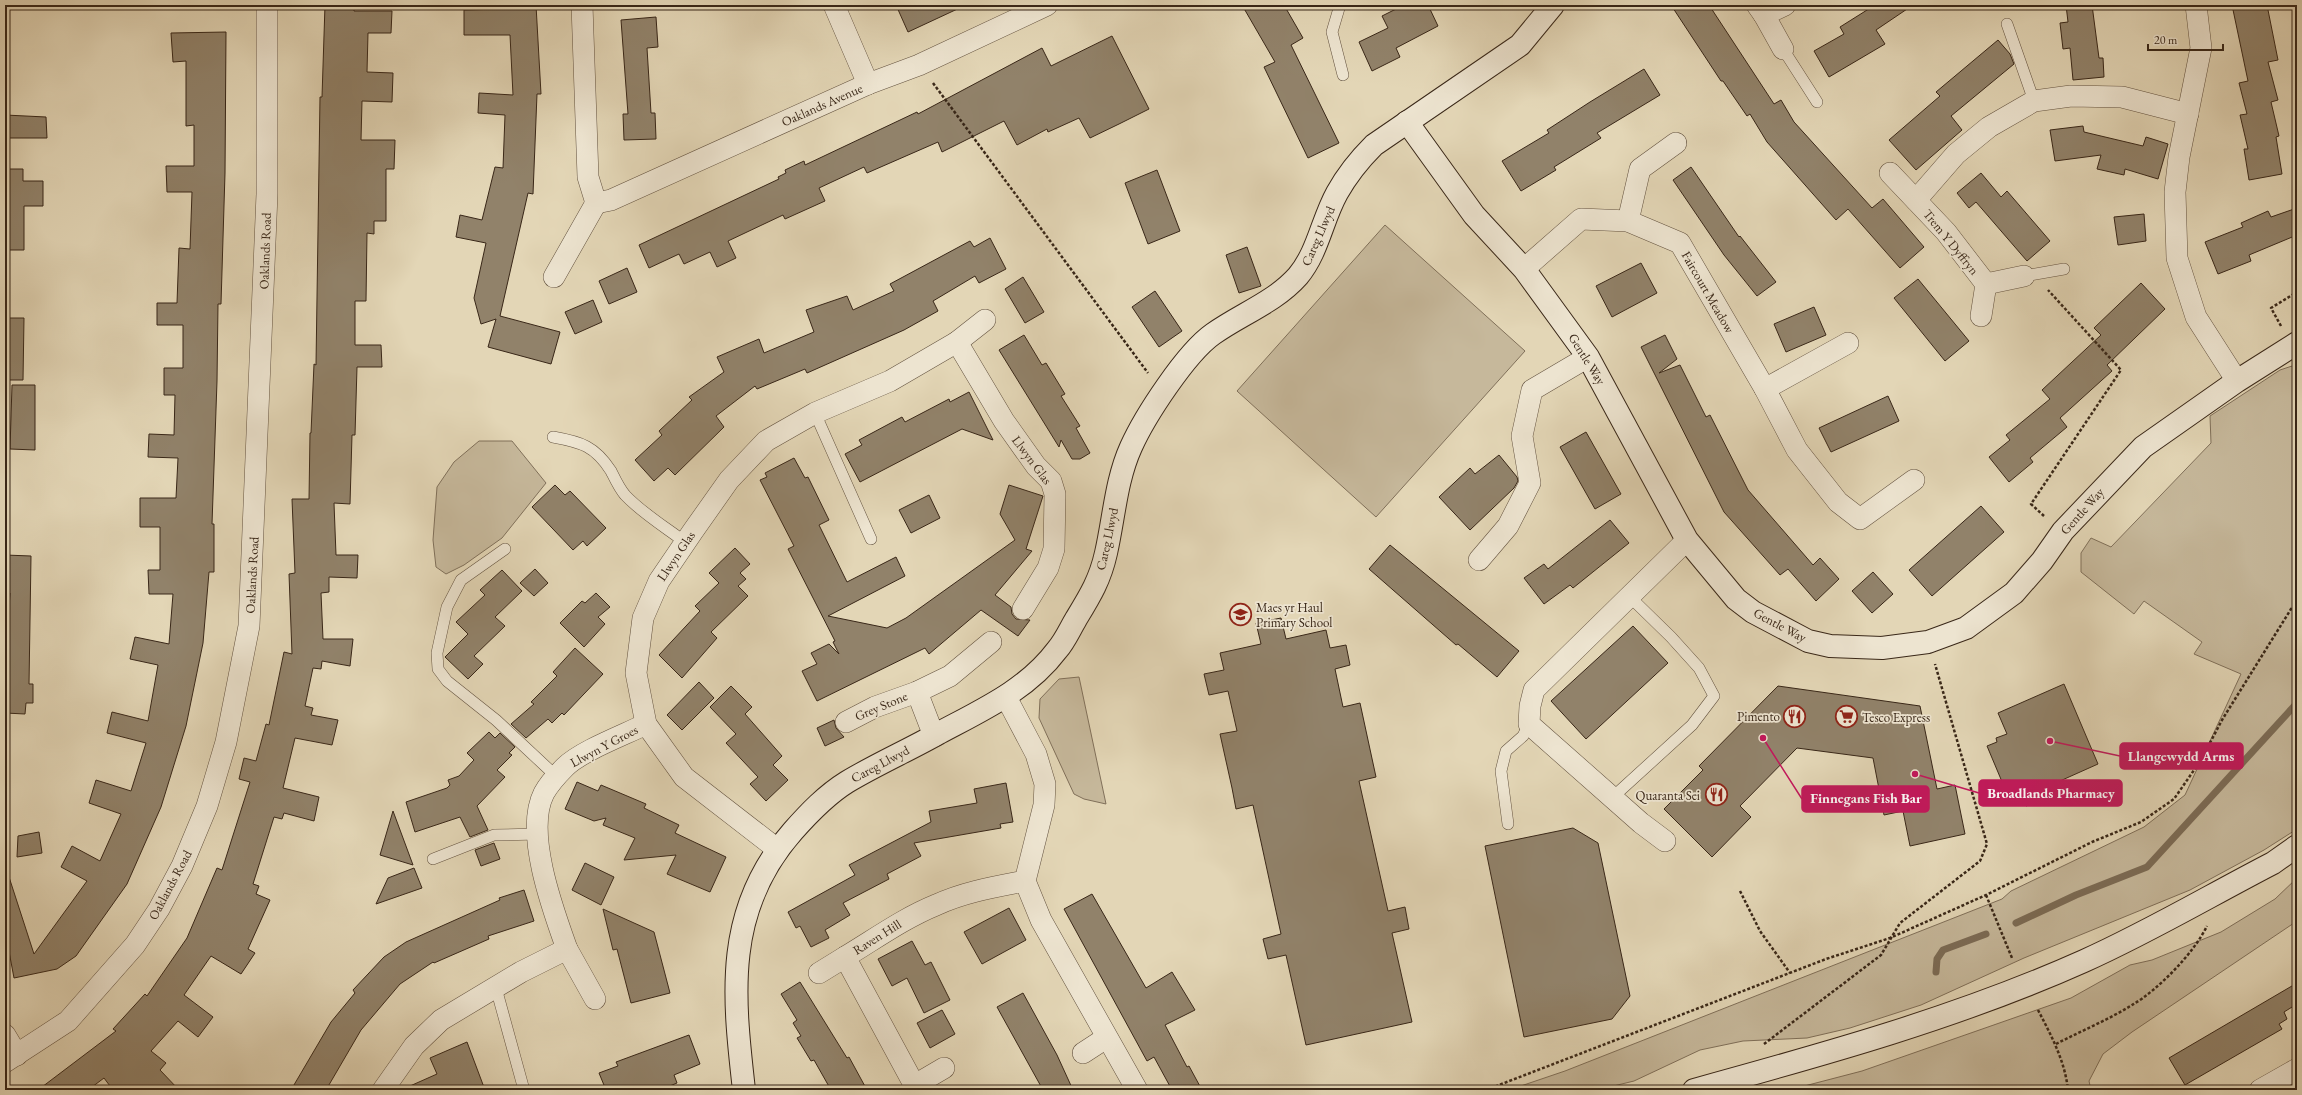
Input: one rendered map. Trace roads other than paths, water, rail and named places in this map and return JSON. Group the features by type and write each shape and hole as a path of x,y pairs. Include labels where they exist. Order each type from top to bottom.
{"street":[{"name":"Oaklands Road","path":"11,1058 68,1021 135,945 159,909 182,866 204,812 226,742 249,626 267,194 267,5"},
{"path":"554,277 596,203 588,176 582,5"},
{"path":"834,5 868,84"},
{"name":"Oaklands Avenue","path":"596,203 611,200 868,84 920,65 1047,5"},
{"name":"Careg Llwyd","path":"744,1090 737,1032 735,985 739,947 750,899 777,849 813,809 846,783 1006,697 1036,674 1059,649 1095,589 1105,555 1115,501 1131,446 1162,393 1181,367 1211,335 1289,286 1311,257 1336,195 1356,164 1374,145 1520,45 1553,5"},
{"path":"1783,49 1760,10 1784,5"},
{"path":"2196,5 2201,48 2175,192 2177,258 2196,317 2237,381"},
{"name":"Trem Y Dyffryn","path":"1916,200 1956,154 1989,127 2034,101 2071,96 2122,97 2188,114"},
{"name":"Gentle Way","path":"1407,122 1474,215 1524,269 1588,357 1687,540 1736,599 1753,612 1808,641 1830,646 1882,648 1928,642 1966,628 2014,594 2082,509 2143,447 2237,381 2297,343"},
{"path":"1628,221 1640,169 1676,143"},
{"name":"Trem Y Dyffryn","path":"1890,172 1946,232 1986,284 1981,316"},
{"name":"Faircourt Meadow","path":"1524,269 1581,219 1628,221 1680,243 1765,389 1797,450 1838,502 1860,519 1914,480"},
{"name":"Trem Y Dyffryn","path":"1986,284 2024,276"},
{"name":"Llwyn Glas","path":"777,849 684,777 646,724 636,673 643,618 659,581 685,542 729,480 766,441 814,413 890,381 957,342 985,320"},
{"name":"Llwyn Glas","path":"957,342 1004,421 1036,466 1051,481 1056,494 1054,549 1048,568 1023,609"},
{"path":"1765,389 1848,343"},
{"path":"1479,560 1508,526 1530,483 1522,436 1532,390 1588,357"},
{"path":"1665,841 1641,823 1530,724 1530,706 1534,690 1630,598 1687,540"},
{"name":"Grey Stone","path":"846,722 874,707 917,692 950,676 992,642"},
{"name":"Grey Stone","path":"917,692 934,736"},
{"path":"1006,697 1036,754 1045,784 1044,805 1025,881 1041,920 1106,1038 1137,1090"},
{"name":"Llwyn Y Groes","path":"595,999 567,949 550,899 540,861 538,823 544,793 566,766 646,724"},
{"path":"1694,1090 1821,1055 1907,1028 2041,979 2084,961 2133,936 2273,863 2297,846"},
{"name":"Raven Hill","path":"944,1068 916,1088 845,957 906,919 936,904 978,890 1025,881"},
{"path":"383,1090 414,1046 441,1020 521,972 567,949"},
{"path":"819,973 845,957"},
{"path":"5,1035 11,1058"},
{"path":"1084,1053 1106,1038"},
{"path":"2260,1090 2297,1069"}],"lane":[{"path":"1340,5 1332,32 1343,75"},
{"path":"2007,24 2034,101"},
{"path":"1783,49 1817,102"},
{"path":"2024,276 2064,269"},
{"path":"814,413 872,539"},
{"path":"553,437 578,442 592,448 609,468 624,494 647,514 685,542"},
{"path":"506,549 461,580 447,607 437,653 438,669 447,681 496,720 557,777"},
{"path":"1613,797 1692,725 1714,696 1699,668 1671,637 1630,598"},
{"path":"1508,824 1501,771 1506,751 1524,736 1530,724"},
{"path":"433,859 494,835 538,834"},
{"path":"496,988 524,1090"}],"waterway":[{"path":"2016,923 2076,895 2147,867 2297,703"},
{"path":"1936,972 1937,959 1943,950 1986,934"}],"place":[{"name":"Maes yr Haul Primary School","path":"1240,614"},
{"name":"Pimento","path":"1795,716"},
{"name":"Tesco Express","path":"1847,717"},
{"name":"Finnegans Fish Bar","path":"1763,738"},
{"name":"Llangewydd Arms","path":"2050,741"},
{"name":"Broadlands Pharmacy","path":"1915,774"},
{"name":"Quaranta Sei","path":"1716,795"}]}
